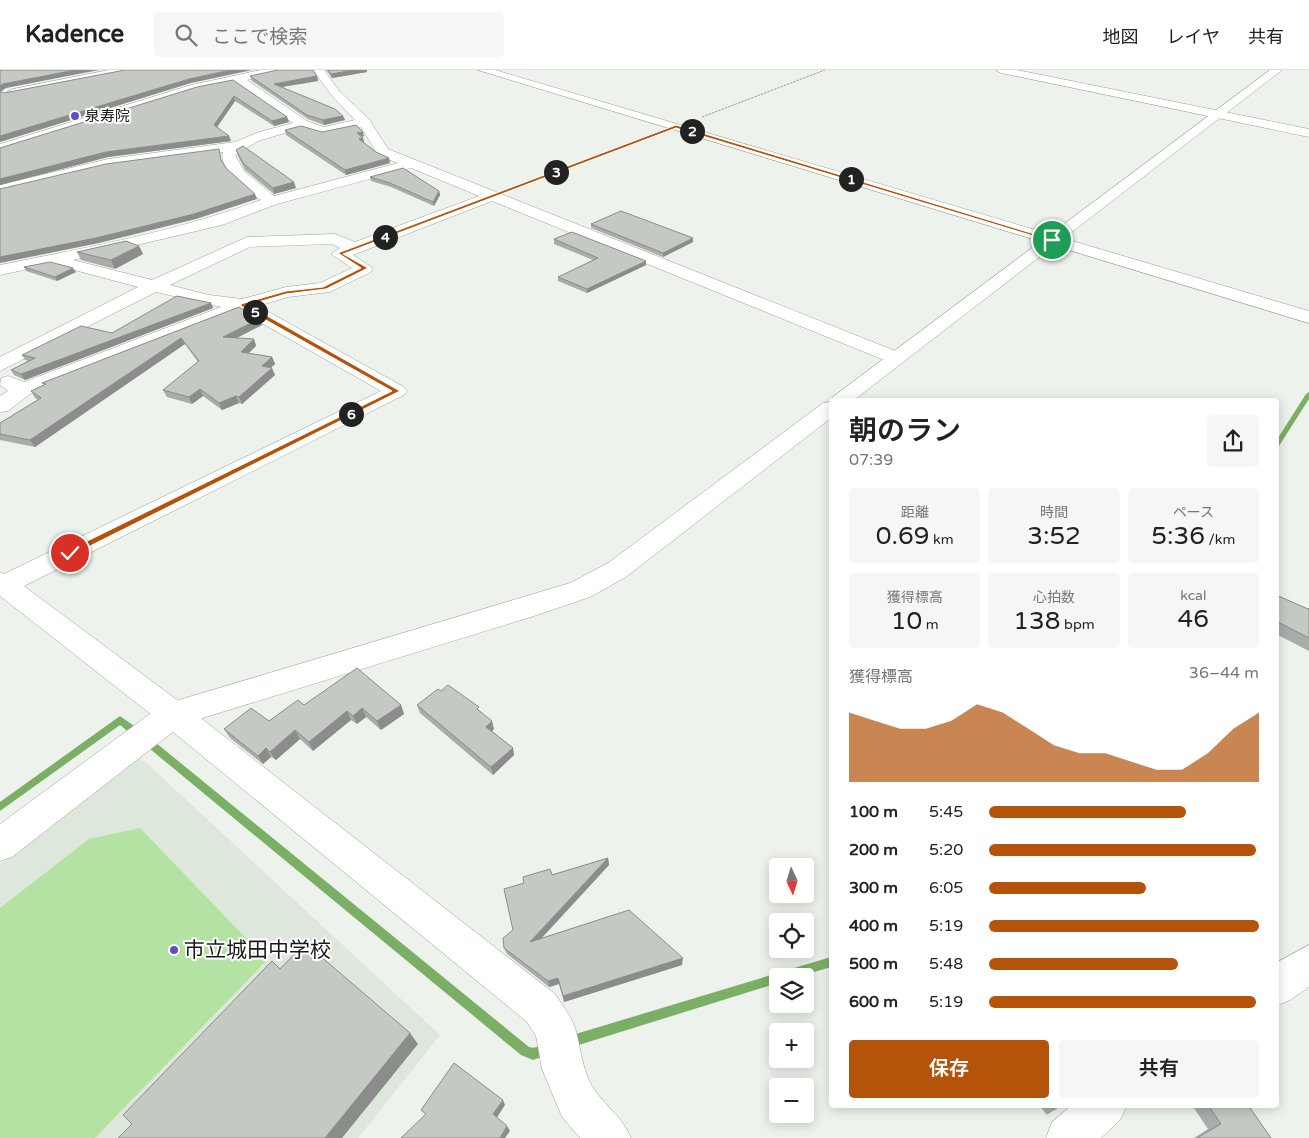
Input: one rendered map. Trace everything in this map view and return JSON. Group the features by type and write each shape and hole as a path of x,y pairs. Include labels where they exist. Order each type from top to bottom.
{"street":[{"path":"3,91 126,70"},
{"path":"222,70 303,124 323,131 365,122"},
{"path":"0,148 196,87 277,70"},
{"path":"318,70 336,94 365,122 383,152 896,358"},
{"path":"483,70 676,126 1309,317"},
{"path":"1001,70 1309,133"},
{"path":"844,398 1278,70"},
{"path":"3,91 20,101 20,103"},
{"path":"0,189 108,163 236,146 267,133 303,124"},
{"path":"236,146 228,154 229,160 246,182 272,201"},
{"path":"0,270 217,222 272,201 410,164"},
{"path":"0,406 23,390 243,305 286,292 324,288 365,268 339,254 492,196"},
{"path":"0,365 153,286 248,242 335,239 355,249"},
{"path":"51,259 208,300 243,305 397,391 2,584 541,1008 559,1049 577,1102 609,1138"},
{"path":"0,377 23,390"},
{"path":"0,844 169,716 524,609 580,590 617,570 829,410"},
{"path":"1279,984 1309,964"},
{"path":"1068,1138 1102,1108"}],"path":[{"path":"492,196 825,70"}],"shaded area":[{"name":"市立城田中学校","path":"140,757 440,1035 358,1138 0,1138 0,864"}],"green space":[{"path":"140,828 267,960 95,1138 0,1138 0,908 89,839"}],"building":[{"path":"0,70 75,70 0,86"},
{"path":"125,70 231,70 189,79 0,136 0,91 4,93"},
{"path":"278,70 313,70 317,76 274,84 335,109 343,116 323,120 307,115 250,76"},
{"path":"328,70 354,70 331,74"},
{"path":"233,80 287,117 272,121 234,96 214,125 229,136 106,152 0,179 0,148 197,87"},
{"path":"356,125 363,132 357,133 363,138 359,139 376,152 389,158 345,170 285,130 301,126 322,132"},
{"path":"243,146 294,182 273,188 244,164 236,150"},
{"path":"219,149 221,160 226,168 255,194 194,214 96,238 0,257 0,189 106,164"},
{"path":"403,168 439,191 433,202 390,183 370,177"},
{"path":"621,211 693,238 663,253 591,224"},
{"path":"572,232 646,261 587,289 558,277 598,258 554,239"},
{"path":"126,241 139,246 111,260 77,252"},
{"path":"50,262 73,268 55,277 24,267"},
{"path":"177,296 211,303 21,374 11,370 35,358 22,355 81,326 112,333"},
{"path":"239,307 259,319 223,337 254,339 241,352 272,357 262,366 272,368 239,397 236,396 219,403 200,389 189,397 163,390 199,361 181,338 30,440 0,434 0,423 41,398 31,391 46,384 42,383"},
{"path":"1279,596 1309,608 1309,638 1279,623"},
{"path":"357,668 401,705 377,721 362,708 353,716 347,711 309,742 295,730 270,752 266,748 258,756 224,729 251,708 269,721 298,700 304,705"},
{"path":"448,685 479,707 477,709 492,721 486,727 513,748 491,767 417,705 438,689 441,691"},
{"path":"608,858 530,942 629,910 683,958 563,996 558,978 548,981 504,948 503,938 513,930 504,889 524,883 523,877 550,869 552,875"},
{"path":"305,943 410,1033 325,1138 118,1138 132,1124 123,1115 272,961 280,969"},
{"path":"454,1063 503,1100 493,1114 507,1126 500,1138 401,1138 426,1114 421,1110"},
{"path":"1210,1108 1250,1108 1271,1138 1197,1138 1221,1124"}],"waterway":[{"path":"1279,441 1309,394"},
{"path":"0,807 120,720 138,734"},
{"path":"147,741 525,1051 533,1054 549,1049"},
{"path":"811,968 829,963"},
{"path":"569,1042 769,981"}],"place":[{"name":"泉寿院","path":"75,116"},
{"name":"市立城田中学校","path":"174,950"}],"route":[{"path":"70,553 397,391 243,305 286,292 324,288 365,268 339,254 676,126 1052,240"}]}
